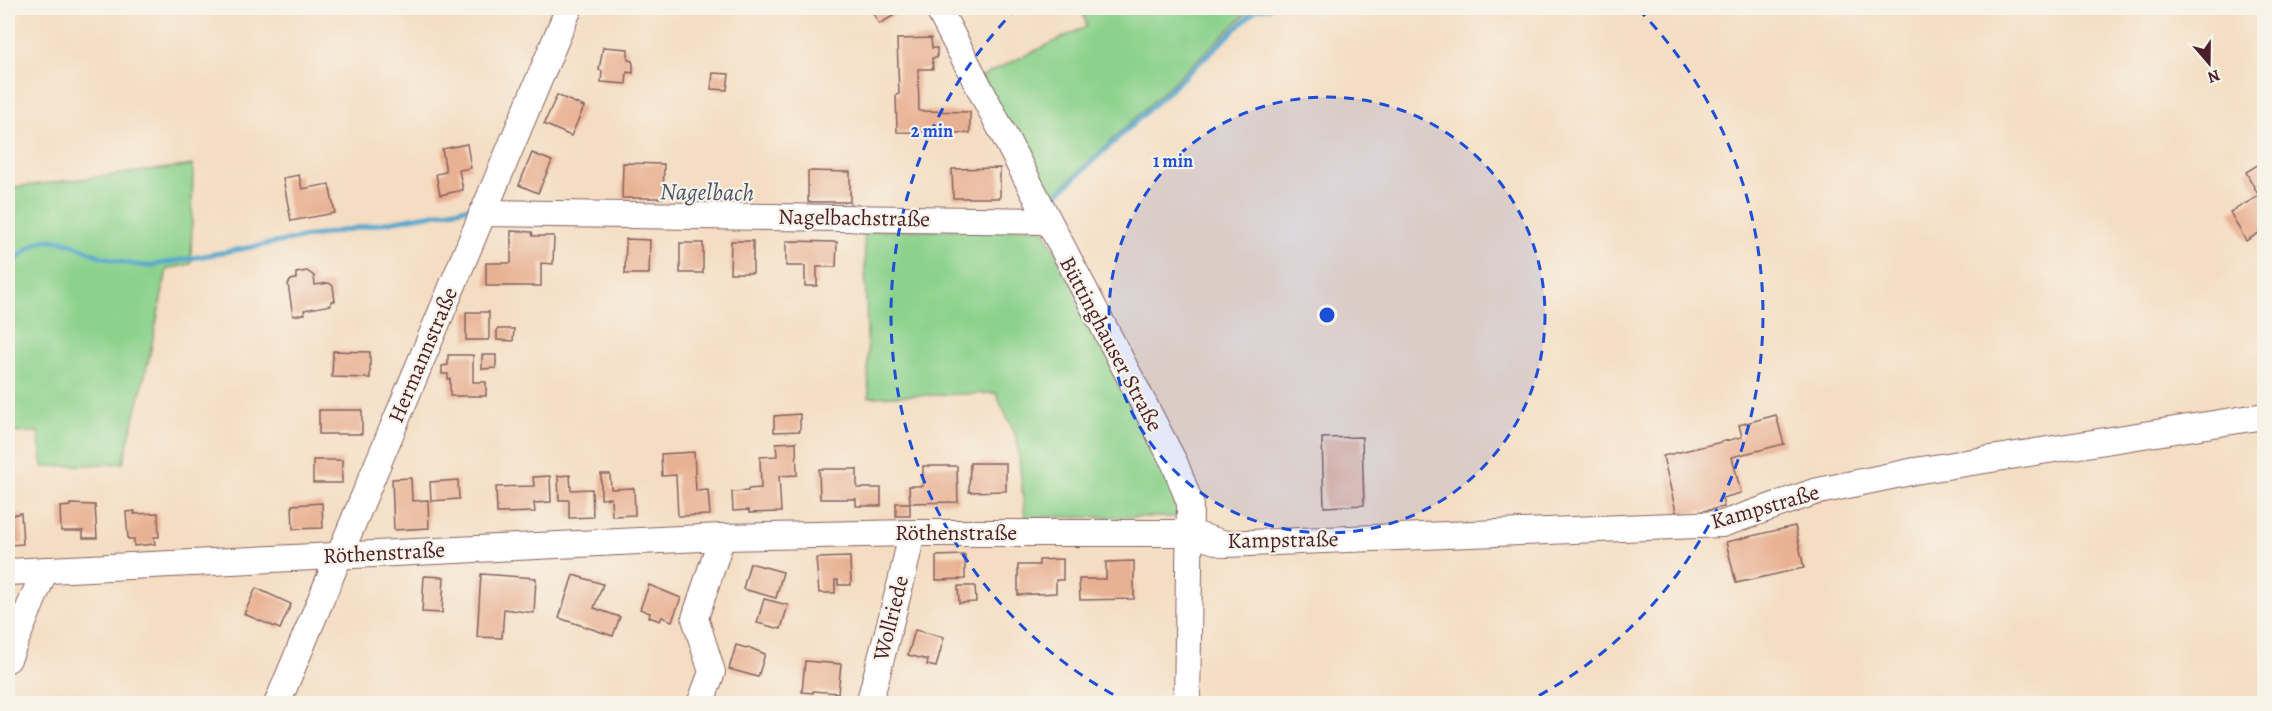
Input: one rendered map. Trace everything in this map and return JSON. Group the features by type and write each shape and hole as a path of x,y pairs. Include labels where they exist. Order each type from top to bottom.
{"street":[{"name":"Hermannstraße","path":"277,704 569,8"},
{"name":"Büttinghauser Straße","path":"938,8 1175,464 1190,503 1187,704"},
{"name":"Nagelbachstraße","path":"482,213 1047,221"},
{"name":"Kampstraße","path":"1190,533 1225,544 1722,524 1814,492 1915,471 2265,416"},
{"name":"Röthenstraße","path":"8,572 722,537 912,533 1190,533"},
{"name":"Wollriede","path":"869,704 912,533"},
{"path":"700,704 712,672 695,618 722,537"},
{"path":"8,659 45,570"}],"green space":[{"path":"1081,8 1252,8 1047,201 982,76 1087,26"},
{"path":"193,165 191,264 167,269 150,354 123,463 43,467 38,432 8,433 8,188"},
{"path":"1043,228 1180,488 1183,514 1174,517 1025,517 1017,439 996,393 869,397 864,231"}],"building":[{"path":"870,8 907,8 879,24"},
{"path":"931,38 932,48 937,48 937,58 932,58 933,69 918,69 919,111 970,112 970,133 897,132 896,95 899,94 897,39"},
{"path":"603,47 628,49 628,60 632,61 633,73 627,72 626,84 601,82 602,71 599,70"},
{"path":"713,73 729,74 727,90 711,89"},
{"path":"557,95 584,107 571,136 544,124"},
{"path":"467,144 471,168 459,170 463,190 440,195 436,174 446,172 442,149"},
{"path":"532,153 552,161 538,193 519,185"},
{"path":"2264,161 2264,230 2246,241 2230,212 2259,196 2246,172"},
{"path":"623,163 664,164 663,198 622,198"},
{"path":"1000,168 1000,198 953,198 952,169"},
{"path":"808,171 850,172 850,202 808,202"},
{"path":"299,175 302,189 329,184 335,213 291,221 283,178"},
{"path":"511,231 532,232 533,236 554,236 553,264 541,263 541,286 486,286 486,263 511,263"},
{"path":"626,239 650,240 649,274 625,274"},
{"path":"731,241 753,241 753,273 730,273"},
{"path":"786,241 837,242 836,267 817,267 817,286 805,286 805,266 786,266"},
{"path":"680,243 703,243 703,273 680,273"},
{"path":"307,271 314,276 315,285 329,283 333,286 335,301 331,301 331,305 304,310 305,314 293,316 288,284 291,280 296,279 296,273"},
{"path":"466,312 489,312 489,340 466,340"},
{"path":"497,329 514,329 513,341 497,340"},
{"path":"333,351 370,352 370,378 332,377"},
{"path":"448,355 473,355 473,382 486,382 486,396 450,396 450,379 448,379 448,374 442,374 442,366 448,365"},
{"path":"482,355 496,355 496,368 482,369"},
{"path":"319,410 362,410 362,434 319,434"},
{"path":"800,414 800,431 774,432 774,416"},
{"path":"1776,415 1784,444 1732,457 1741,493 1722,498 1724,507 1677,516 1663,456 1742,437 1739,425"},
{"path":"1362,437 1364,505 1324,507 1322,438"},
{"path":"796,442 797,475 779,476 781,512 733,511 732,492 761,488 760,457 777,456 776,443"},
{"path":"694,452 696,491 708,490 710,515 678,516 676,475 662,476 661,454"},
{"path":"313,460 342,460 342,483 313,483"},
{"path":"970,463 1006,463 1006,491 969,492"},
{"path":"923,466 957,466 958,502 910,503 909,486 923,486"},
{"path":"819,469 857,469 857,488 881,488 881,506 856,506 856,499 820,499"},
{"path":"601,474 610,474 611,489 634,488 635,515 612,516 611,498 601,499"},
{"path":"570,475 571,490 592,489 593,517 569,518 569,500 559,500 558,476"},
{"path":"550,476 551,502 534,503 535,512 497,513 496,487 534,486 533,477"},
{"path":"411,478 412,501 428,500 429,528 394,530 392,479"},
{"path":"458,480 459,499 431,501 430,482"},
{"path":"322,503 323,528 293,529 292,505"},
{"path":"896,503 910,503 910,516 896,516"},
{"path":"70,504 95,505 97,538 83,538 83,531 61,531 60,507 70,506"},
{"path":"135,511 134,514 158,513 159,537 154,537 155,544 134,546 134,539 128,539 126,512"},
{"path":"21,513 23,544 8,545 8,516"},
{"path":"1795,526 1804,568 1736,583 1726,542"},
{"path":"965,555 965,579 936,580 936,556"},
{"path":"850,557 851,585 838,585 838,580 835,580 835,593 819,593 816,558"},
{"path":"1063,559 1063,580 1056,580 1056,593 1018,595 1018,565 1039,565 1039,560"},
{"path":"1134,561 1134,599 1080,600 1079,579 1106,579 1106,562"},
{"path":"750,563 783,572 776,598 743,589"},
{"path":"481,574 536,578 534,613 504,609 502,638 477,637"},
{"path":"573,575 603,584 594,608 620,617 613,636 559,618"},
{"path":"424,576 444,577 442,613 422,612"},
{"path":"649,585 681,598 672,621 662,617 660,621 649,617 650,613 640,609"},
{"path":"958,586 975,586 976,602 959,603"},
{"path":"256,588 291,604 280,629 244,614"},
{"path":"764,599 788,605 781,629 757,623"},
{"path":"8,605 14,605 14,623 8,634"},
{"path":"915,630 944,637 936,667 927,665 928,660 908,655"},
{"path":"736,645 765,654 758,677 729,669"},
{"path":"805,661 841,664 838,693 802,692"}],"waterway":[{"name":"Nagelbach","path":"1050,203 1257,9 1269,8"},
{"name":"Nagelbach","path":"8,268 31,247 48,240 72,244 114,260 148,266 472,207"}]}
